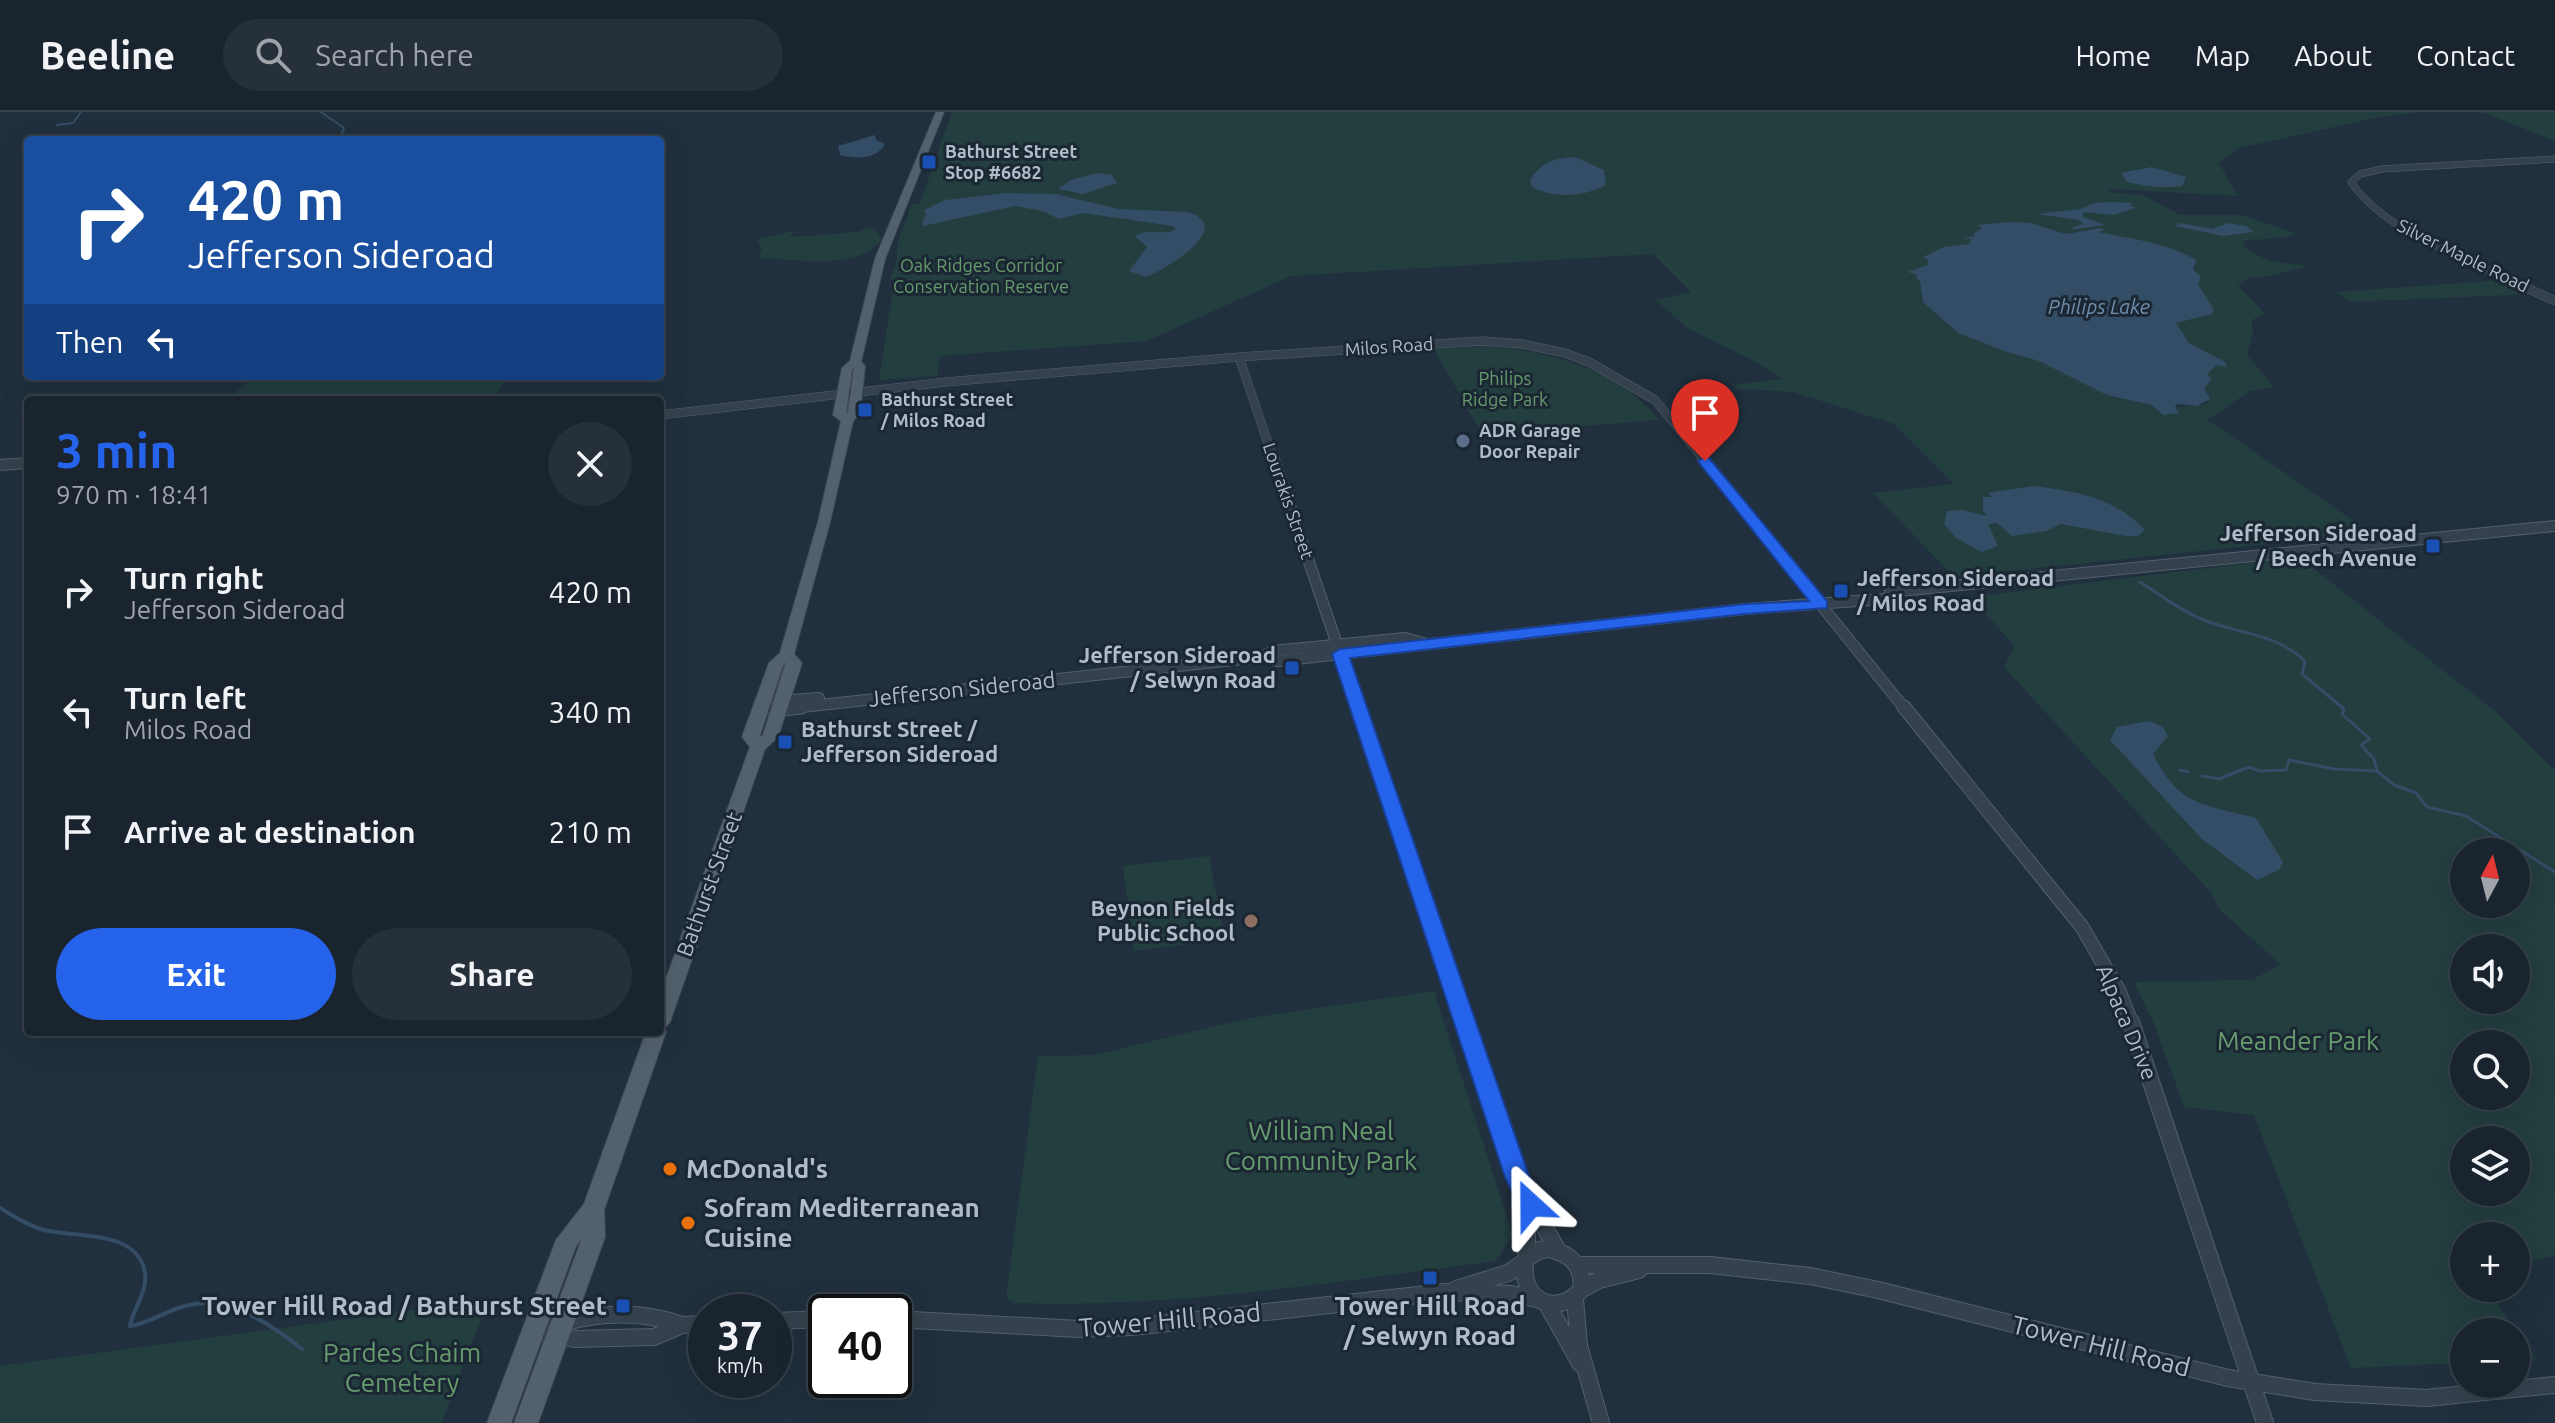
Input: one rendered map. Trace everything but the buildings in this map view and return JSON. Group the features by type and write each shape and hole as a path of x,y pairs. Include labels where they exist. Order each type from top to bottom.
{"main road":[{"name":"Bathurst Street","path":"847,420 839,415 847,368 855,363 880,259 940,112"},
{"name":"Bathurst Street","path":"758,747 750,737 776,663 787,655 824,522 847,420 854,413 860,366 855,363"},
{"name":"Bathurst Street","path":"664,1011 758,747 770,737 795,663 787,655"},
{"path":"499,1423 567,1240 593,1210 655,1036"},
{"path":"526,1423 563,1329 594,1237 593,1210"}],"street":[{"name":"Silver Maple Road","path":"2555,159 2408,168 2360,174 2351,180 2352,187 2396,224 2555,301"},
{"name":"Milos Road","path":"664,414 843,392 1239,357 1482,341 1544,347 1589,362 1655,400 1818,601"},
{"name":"Lourakis Street","path":"1239,357 1518,1177"},
{"path":"0,465 24,463"},
{"name":"Jefferson Sideroad","path":"761,707 843,704 853,699 1261,657 1278,661 1339,650 1408,648 1423,643 1818,601 1884,599 1898,593 2555,526"},
{"name":"Alpaca Drive","path":"1818,601 2061,899 2082,927 2113,980 2153,1081 2265,1423"},
{"path":"1518,1177 1545,1232 1558,1251 1578,1265 1582,1273 1574,1318 1580,1363 1601,1423"},
{"path":"1518,1177 1529,1235 1522,1279 1542,1301 1580,1363"},
{"path":"1524,1261 1540,1250 1558,1251"},
{"name":"Tower Hill Road","path":"1445,1292 1508,1273 1524,1261"},
{"name":"Tower Hill Road","path":"1578,1265 1710,1265 1810,1276 2251,1382 2315,1392 2389,1398 2460,1397 2555,1385"},
{"name":"Tower Hill Road","path":"1578,1295 1599,1280 1650,1267"},
{"name":"Tower Hill Road","path":"912,1320 1023,1327 1133,1327 1445,1292 1511,1294 1542,1301"},
{"path":"1542,1301 1562,1304 1578,1295"},
{"path":"534,1331 563,1329 575,1339 654,1337 688,1325"}],"green space":[{"name":"Oak Ridges Corridor Conservation Reserve","path":"952,112 2423,112 2384,116 2239,148 2219,163 2238,196 2111,189 2107,192 2143,195 2180,215 2242,215 2295,233 2289,237 2243,241 2245,248 2269,261 2309,266 2265,277 2249,277 2238,286 2265,314 2252,320 2253,334 2247,355 2274,387 2250,391 2205,422 2213,423 2371,533 1954,577 1873,493 1954,484 1894,424 1793,392 1737,389 1734,385 1783,379 1687,328 1656,300 1691,292 1653,254 1291,276 1147,341 940,356 937,376 879,380 894,281 890,278 896,264 898,240 912,204 920,203","holes":["2071,232 2129,238 2197,380 2206,391 2209,403 2165,407 2126,398 2013,350 1951,328 1942,314 1921,297 1927,278 1976,241 2066,235"]},
{"path":"2474,112 2555,112 2555,141 2484,113"},
{"path":"874,229 882,239 858,256 825,261 759,258 762,249 757,239 794,231 790,237 858,232"},
{"path":"2503,280 2532,294 2350,302 2336,292"},
{"name":"Philips Ridge Park","path":"1483,346 1532,352 1579,365 1623,387 1659,420 1482,434 1434,349"},
{"path":"252,380 506,380 495,396 230,396"},
{"name":"Meander Park","path":"2299,557 2496,712 2555,770 2555,1256 2530,1261 2530,1222 2450,1222 2450,1302 2496,1302 2507,1318 2450,1318 2450,1364 2351,1368 2254,1115 2184,1107 2154,1024 2134,982 2252,980 2280,964 2218,908 2212,894 2004,667 2015,646 1970,597"},
{"path":"1209,856 1225,939 1134,951 1123,866"},
{"name":"William Neal Community Park","path":"1434,991 1513,1236 1495,1261 1255,1292 1134,1302 1013,1303 1006,1297 1038,1056 1095,1055 1249,1018"},
{"name":"Pardes Chaim Cemetery","path":"488,1300 442,1423 0,1423 0,1366"}],"water":[{"path":"875,135 876,140 885,144 877,153 859,157 840,155 838,146"},
{"path":"1575,157 1604,170 1606,185 1569,195 1532,187 1530,181 1543,165"},
{"path":"2152,167 2186,177 2182,186 2161,187 2127,182 2121,173"},
{"path":"1097,173 1112,175 1117,183 1083,194 1058,189 1071,180"},
{"path":"1005,193 1056,194 1118,209 1188,212 1201,219 1205,228 1201,238 1180,258 1145,277 1129,271 1147,247 1135,236 1145,232 1171,231 1176,229 1173,226 1083,213 1059,219 1043,211 1015,206 923,226 924,210 945,200"},
{"path":"2095,203 2132,203 2130,205 2136,208 2113,215 2083,212 2083,217 2105,225 2076,229 2071,228 2083,224 2079,220 2036,214 2081,209"},
{"name":"Philips Lake","path":"2031,223 2065,234 2102,228 2104,230 2098,232 2160,245 2196,260 2193,270 2201,276 2198,284 2214,310 2212,314 2176,323 2189,343 2225,362 2227,367 2217,365 2207,374 2212,379 2204,388 2210,399 2197,406 2177,404 2175,407 2179,413 2163,415 2152,405 2107,395 2039,361 1958,333 1923,302 1920,281 1915,277 1918,275 1908,272 1927,265 1928,260 1923,257 1944,247 1969,244 1971,239 1963,238 1975,236 1974,233 1982,228 1977,225"},
{"path":"2180,223 2212,229 2228,223 2246,226 2254,232 2223,236 2175,226"},
{"path":"2034,486 2065,490 2108,503 2134,519 2145,530 2138,536 2126,536 2061,524 2046,531 2012,536 1997,523 1988,524 1998,546 1982,552 1956,538 1944,524 1947,511 1962,510 1987,516 1983,510 1983,497 1993,497 1987,493"},
{"path":"2150,721 2163,727 2168,736 2153,754 2173,785 2194,801 2256,818 2283,862 2279,870 2257,880 2202,839 2110,740 2117,727"}],"waterway":[{"path":"57,125 73,123 81,112"},
{"path":"321,112 344,128 341,136"},
{"path":"2140,582 2197,617 2271,640 2294,652 2305,661 2302,674 2344,709 2342,714 2370,739 2361,745 2374,759 2377,771"},
{"path":"2202,776 2219,779 2249,767 2259,771 2286,770 2289,760 2334,769 2377,771"},
{"path":"2180,770 2188,772"},
{"path":"2377,771 2394,785 2416,793 2427,807 2466,816 2555,872"},
{"path":"0,1208 38,1228 104,1238 131,1249 140,1259 145,1280 130,1326 189,1305 220,1305 264,1322 302,1349"}],"place":[{"name":"Bathurst Street Stop #6682","path":"929,162"},
{"name":"Bathurst Street / Milos Road","path":"865,410"},
{"name":"ADR Garage Door Repair","path":"1463,441"},
{"name":"Jefferson Sideroad / Beech Avenue","path":"2433,546"},
{"name":"Jefferson Sideroad / Milos Road","path":"1841,591"},
{"name":"Jefferson Sideroad / Selwyn Road","path":"1292,668"},
{"name":"Bathurst Street / Jefferson Sideroad","path":"785,742"},
{"name":"Beynon Fields Public School","path":"1251,921"},
{"name":"McDonald's","path":"670,1169"},
{"name":"Sofram Mediterranean Cuisine","path":"688,1223"},
{"name":"Tower Hill Road / Selwyn Road","path":"1430,1278"},
{"name":"Tower Hill Road / Bathurst Street","path":"623,1306"}],"route":[{"path":"1531,1205 1518,1177 1340,654 1745,609 1821,605 1705,461"}]}
